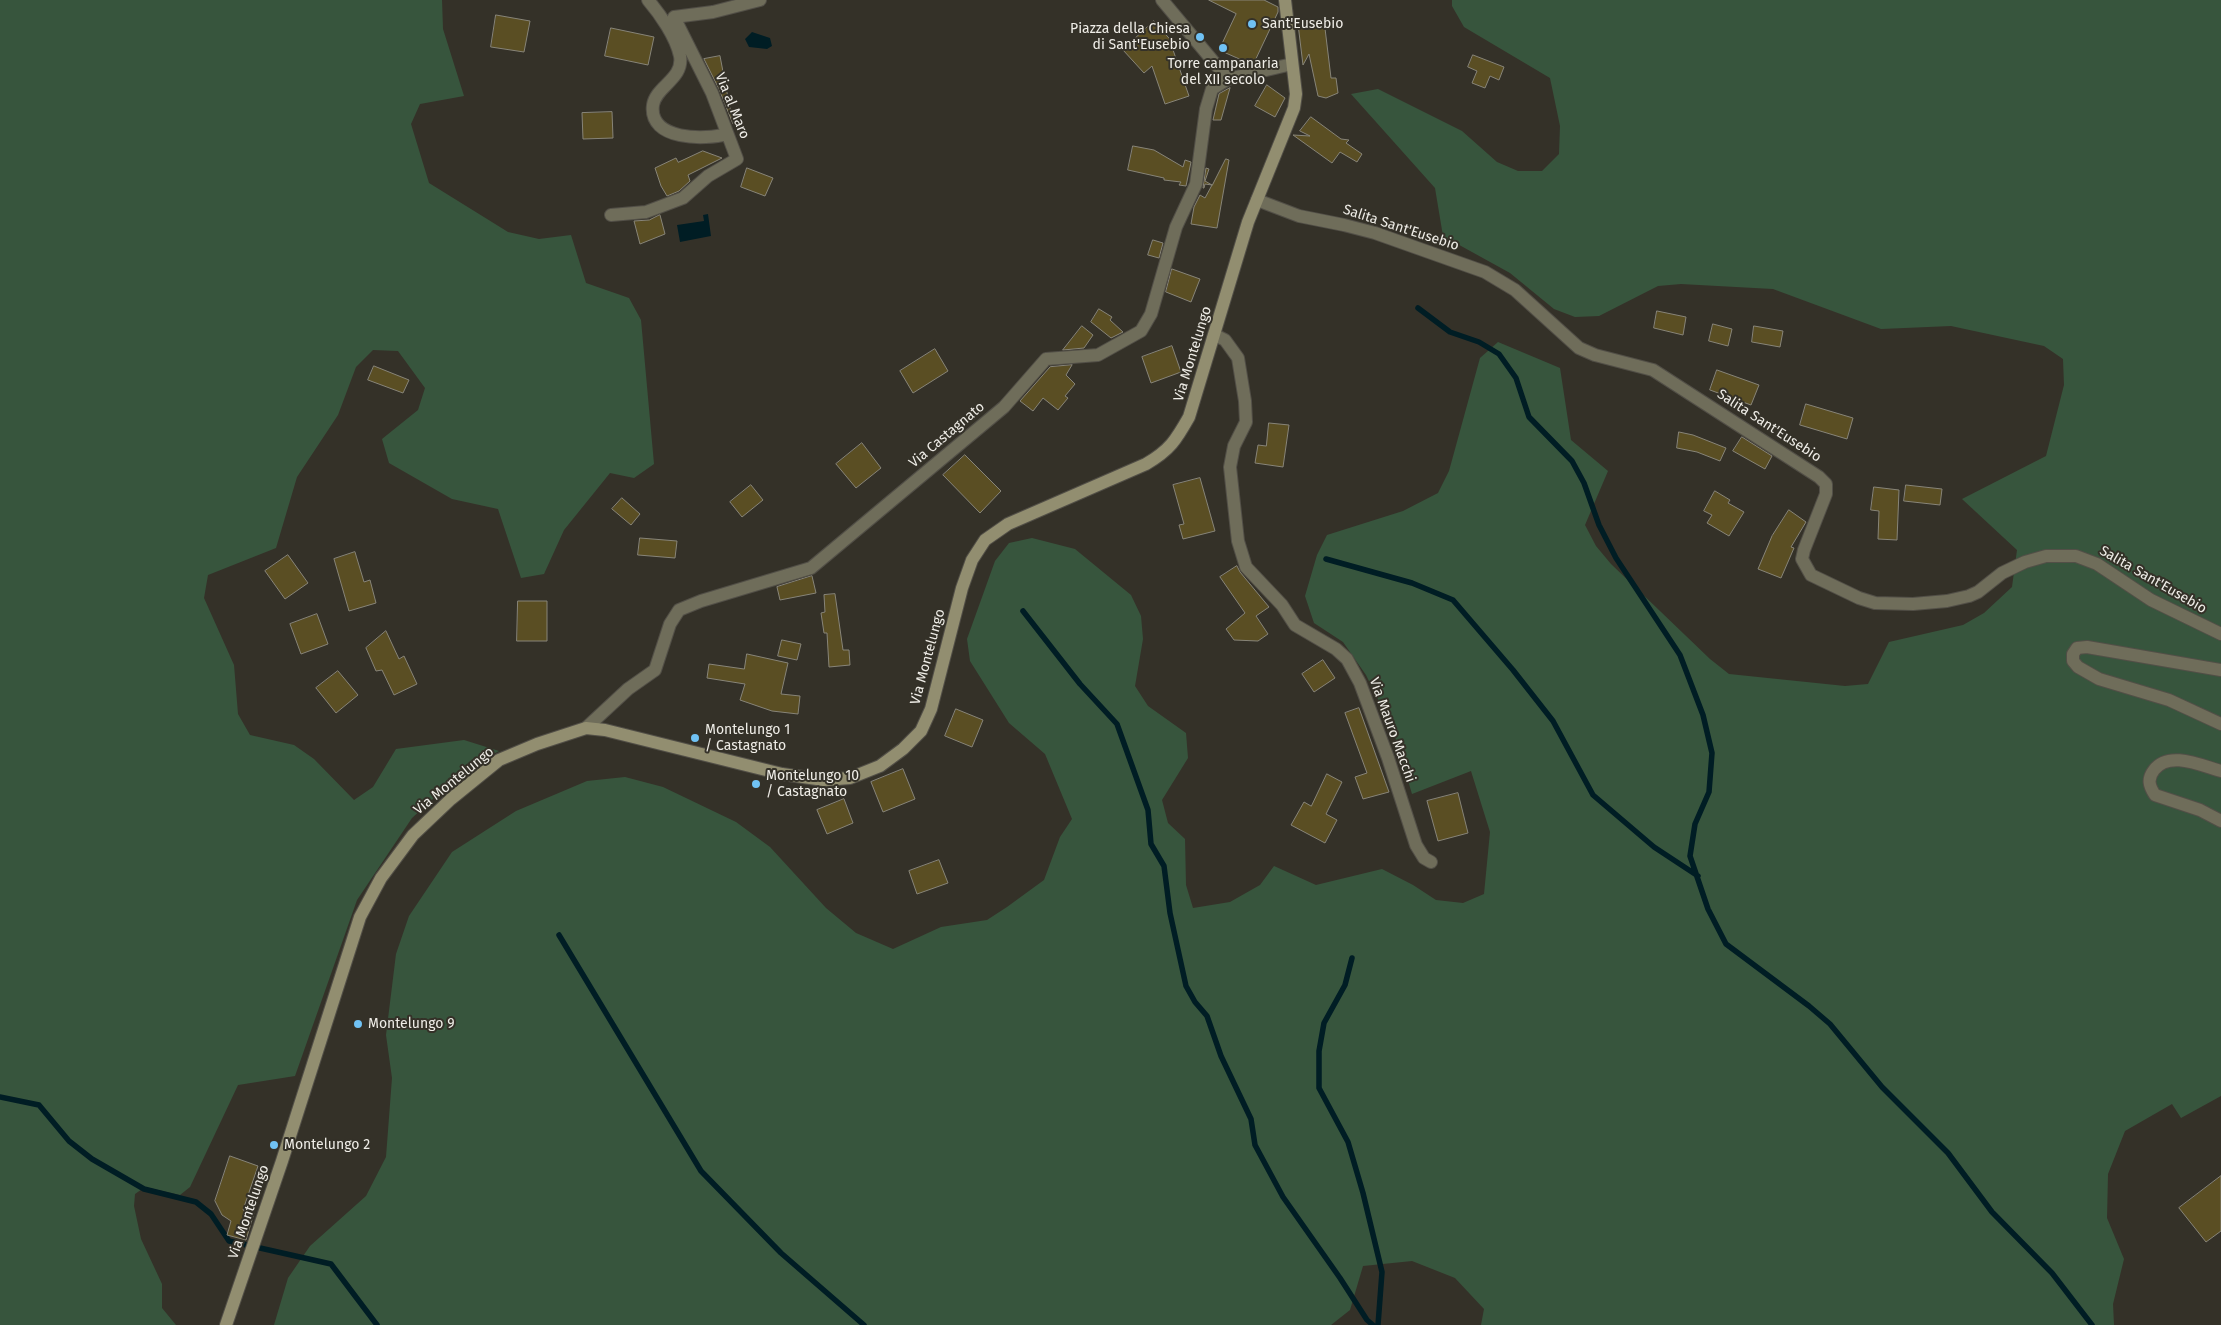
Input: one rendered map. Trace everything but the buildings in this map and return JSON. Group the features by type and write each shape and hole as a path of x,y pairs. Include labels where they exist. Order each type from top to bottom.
{"street":[{"path":"648,0 662,16 680,56 678,71 656,96 653,105 657,121 666,130 684,136 714,138 727,134"},
{"name":"Via al Maro","path":"611,215 646,212 683,198 708,176 738,159 712,94 674,17 713,12 760,0"},
{"path":"1162,0 1228,79 1292,64 1285,0"},
{"name":"Via Montelungo","path":"226,1325 282,1161 360,917 381,878 413,835 451,799 499,760 538,744 586,728 605,730 782,774 824,780 850,778 880,766 903,750 921,731 931,708 962,588 972,560 985,540 1008,524 1130,472 1164,454 1177,438 1189,417 1248,222 1294,108 1296,94 1292,64"},
{"name":"Via Castagnato","path":"586,728 628,689 655,670 670,624 679,610 701,601 811,568 1004,407 1046,359 1098,355 1141,331 1152,314 1176,227 1196,184 1206,109 1212,89 1228,79"},
{"name":"Salita Sant'Eusebio","path":"1257,200 1299,216 1375,233 1485,272 1515,290 1578,348 1595,356 1653,370 1690,392 1819,477 1826,484 1826,494 1802,559 1811,575 1859,598 1875,603 1913,604 1947,601 1978,592 2002,573 2025,562 2046,556 2076,556 2097,564 2151,600 2221,634"},
{"name":"Via Mauro Macchi","path":"1215,335 1225,340 1238,358 1245,401 1246,422 1234,446 1230,467 1238,541 1246,567 1282,604 1294,625 1336,649 1346,660 1360,683 1388,758 1416,845 1424,858 1431,862"},
{"path":"2221,670 2087,646 2077,648 2073,654 2073,661 2078,667 2099,679 2169,700 2221,724"},
{"path":"2221,771 2184,760 2167,761 2157,766 2150,775 2150,786 2155,795 2200,810 2221,821"}],"green space":[{"path":"0,0 442,0 443,29 464,96 420,104 411,124 429,183 508,232 539,239 571,235 586,283 629,298 641,320 654,464 634,478 610,473 564,530 544,574 521,578 498,509 452,499 389,463 382,439 418,410 425,388 398,351 373,350 356,367 338,415 297,477 276,548 208,575 204,598 234,665 238,714 250,735 294,745 314,759 354,800 373,787 396,749 464,740 499,751 467,768 412,818 357,900 295,1076 238,1085 190,1187 180,1195 145,1187 135,1194 134,1206 141,1239 162,1284 162,1308 176,1325 0,1325"},
{"path":"1452,0 2221,0 2221,1096 2181,1118 2172,1104 2125,1131 2108,1174 2107,1218 2124,1259 2113,1304 2114,1325 1481,1325 1484,1309 1455,1278 1412,1261 1363,1266 1350,1310 1331,1325 274,1325 288,1278 310,1246 366,1196 386,1157 392,1078 386,1035 396,954 409,916 452,852 516,811 587,781 625,777 663,787 736,822 770,847 826,908 856,933 893,949 941,927 987,920 1044,880 1060,837 1072,819 1045,754 1009,723 970,661 967,639 995,561 1009,543 1032,538 1075,549 1131,595 1141,616 1143,639 1135,686 1148,706 1186,733 1188,758 1162,800 1168,823 1185,839 1186,885 1193,908 1230,902 1260,885 1274,866 1316,885 1382,869 1413,885 1436,900 1463,903 1484,894 1490,832 1471,771 1412,794 1393,730 1366,675 1343,642 1314,623 1305,596 1317,555 1327,535 1403,511 1438,493 1449,471 1480,358 1498,342 1560,368 1571,440 1608,471 1585,525 1596,546 1611,564 1710,659 1729,674 1845,686 1868,684 1889,642 1963,625 1984,613 2012,587 2017,550 1962,499 2046,456 2064,385 2063,359 2044,346 1951,326 1881,329 1773,289 1681,284 1658,286 1599,316 1575,317 1554,309 1510,273 1443,236 1435,188 1351,94 1378,89 1462,131 1497,162 1518,171 1542,171 1559,154 1560,126 1550,78 1464,27 1452,6"}],"water":[{"path":"752,32 770,38 772,46 767,49 749,47 745,39"},
{"path":"708,214 711,236 680,242 677,225 704,221 703,215"}],"waterway":[{"path":"1418,308 1450,332 1479,342 1499,354 1516,378 1529,417 1572,461 1584,483 1599,525 1616,558 1680,655 1703,715 1712,753 1709,792 1695,824 1690,856 1708,909 1726,944 1830,1024 1882,1087 1948,1153 1992,1212 2052,1273 2092,1325"},
{"path":"1326,559 1412,583 1453,600 1513,670 1553,721 1593,795 1654,847 1698,876"},
{"path":"1023,611 1080,684 1117,724 1148,810 1151,844 1164,866 1170,913 1186,986 1195,1002 1207,1016 1221,1056 1251,1119 1255,1145 1283,1197 1367,1320 1373,1325"},
{"path":"559,935 701,1171 781,1253 864,1325"},
{"path":"1352,958 1345,985 1324,1023 1319,1051 1319,1088 1348,1142 1363,1193 1382,1272 1378,1325"},
{"path":"0,1097 39,1105 69,1141 92,1159 144,1189 196,1202 211,1214 229,1241 331,1264 377,1325"}],"place":[{"name":"Sant'Eusebio","path":"1252,24"},
{"name":"Piazza della Chiesa di Sant'Eusebio","path":"1200,37"},
{"name":"Torre campanaria del XII secolo","path":"1223,48"},
{"name":"Montelungo 1 / Castagnato","path":"695,738"},
{"name":"Montelungo 10 / Castagnato","path":"756,784"},
{"name":"Montelungo 9","path":"358,1024"},
{"name":"Montelungo 2","path":"274,1145"}]}
